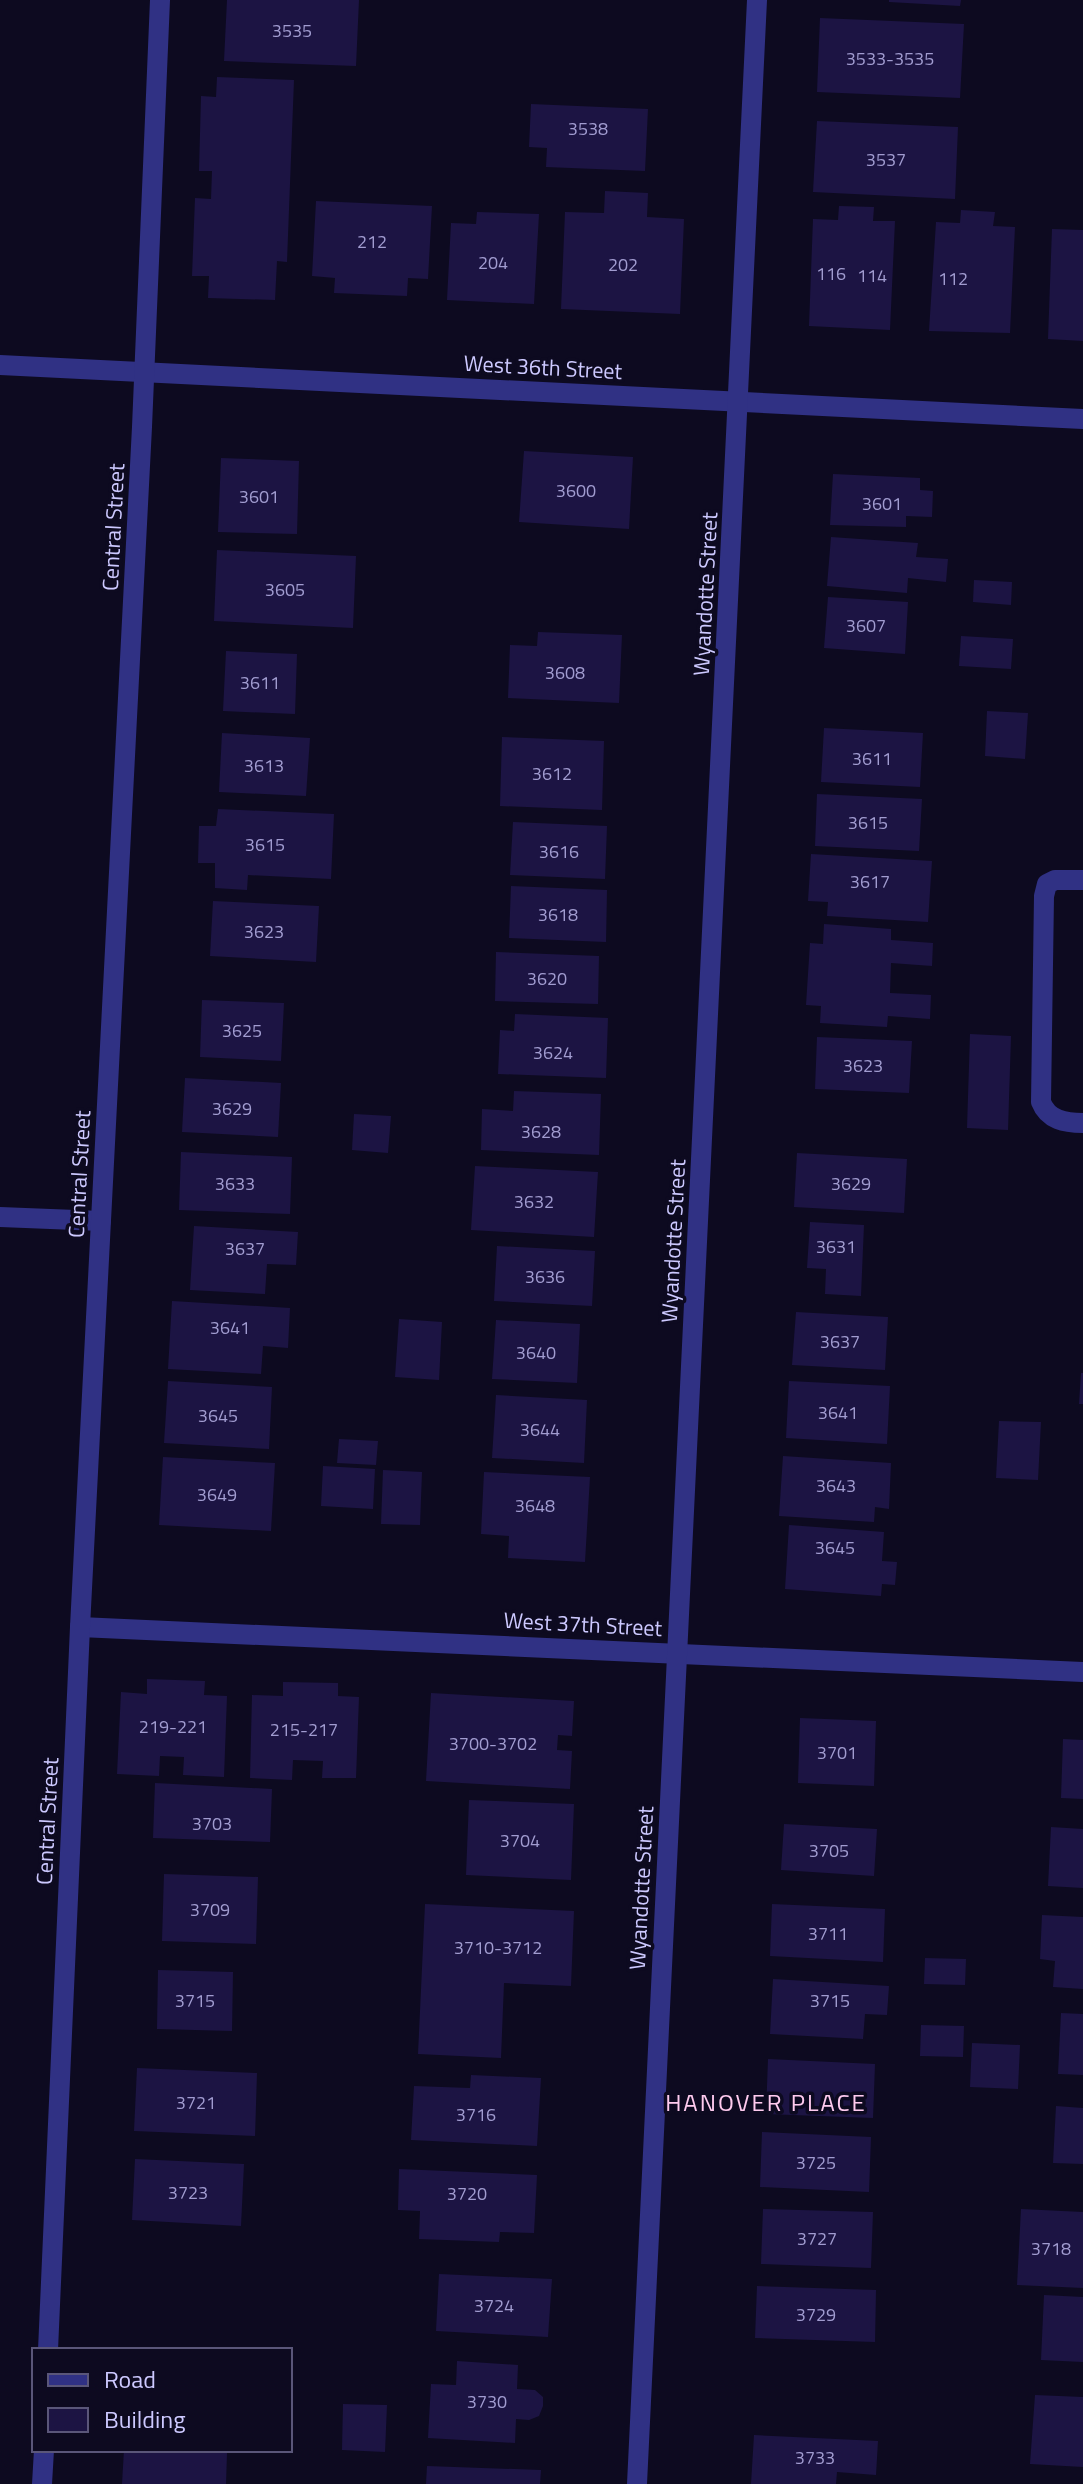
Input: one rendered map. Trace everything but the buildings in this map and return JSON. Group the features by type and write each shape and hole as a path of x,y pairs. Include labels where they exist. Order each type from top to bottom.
{"street":[{"name":"Central Street","path":"48,2348 80,1627 160,0"},
{"name":"Wyandotte Street","path":"637,2484 757,0"},
{"name":"West 36th Street","path":"0,365 1083,419"},
{"path":"1083,880 1055,880 1047,884 1044,896 1041,1102 1044,1111 1065,1123 1083,1123"},
{"path":"0,1217 101,1221"},
{"name":"West 37th Street","path":"80,1627 1083,1672"},
{"path":"42,2484 44,2452"}],"district":[{"name":"HANOVER PLACE","path":"766,2102"}]}
